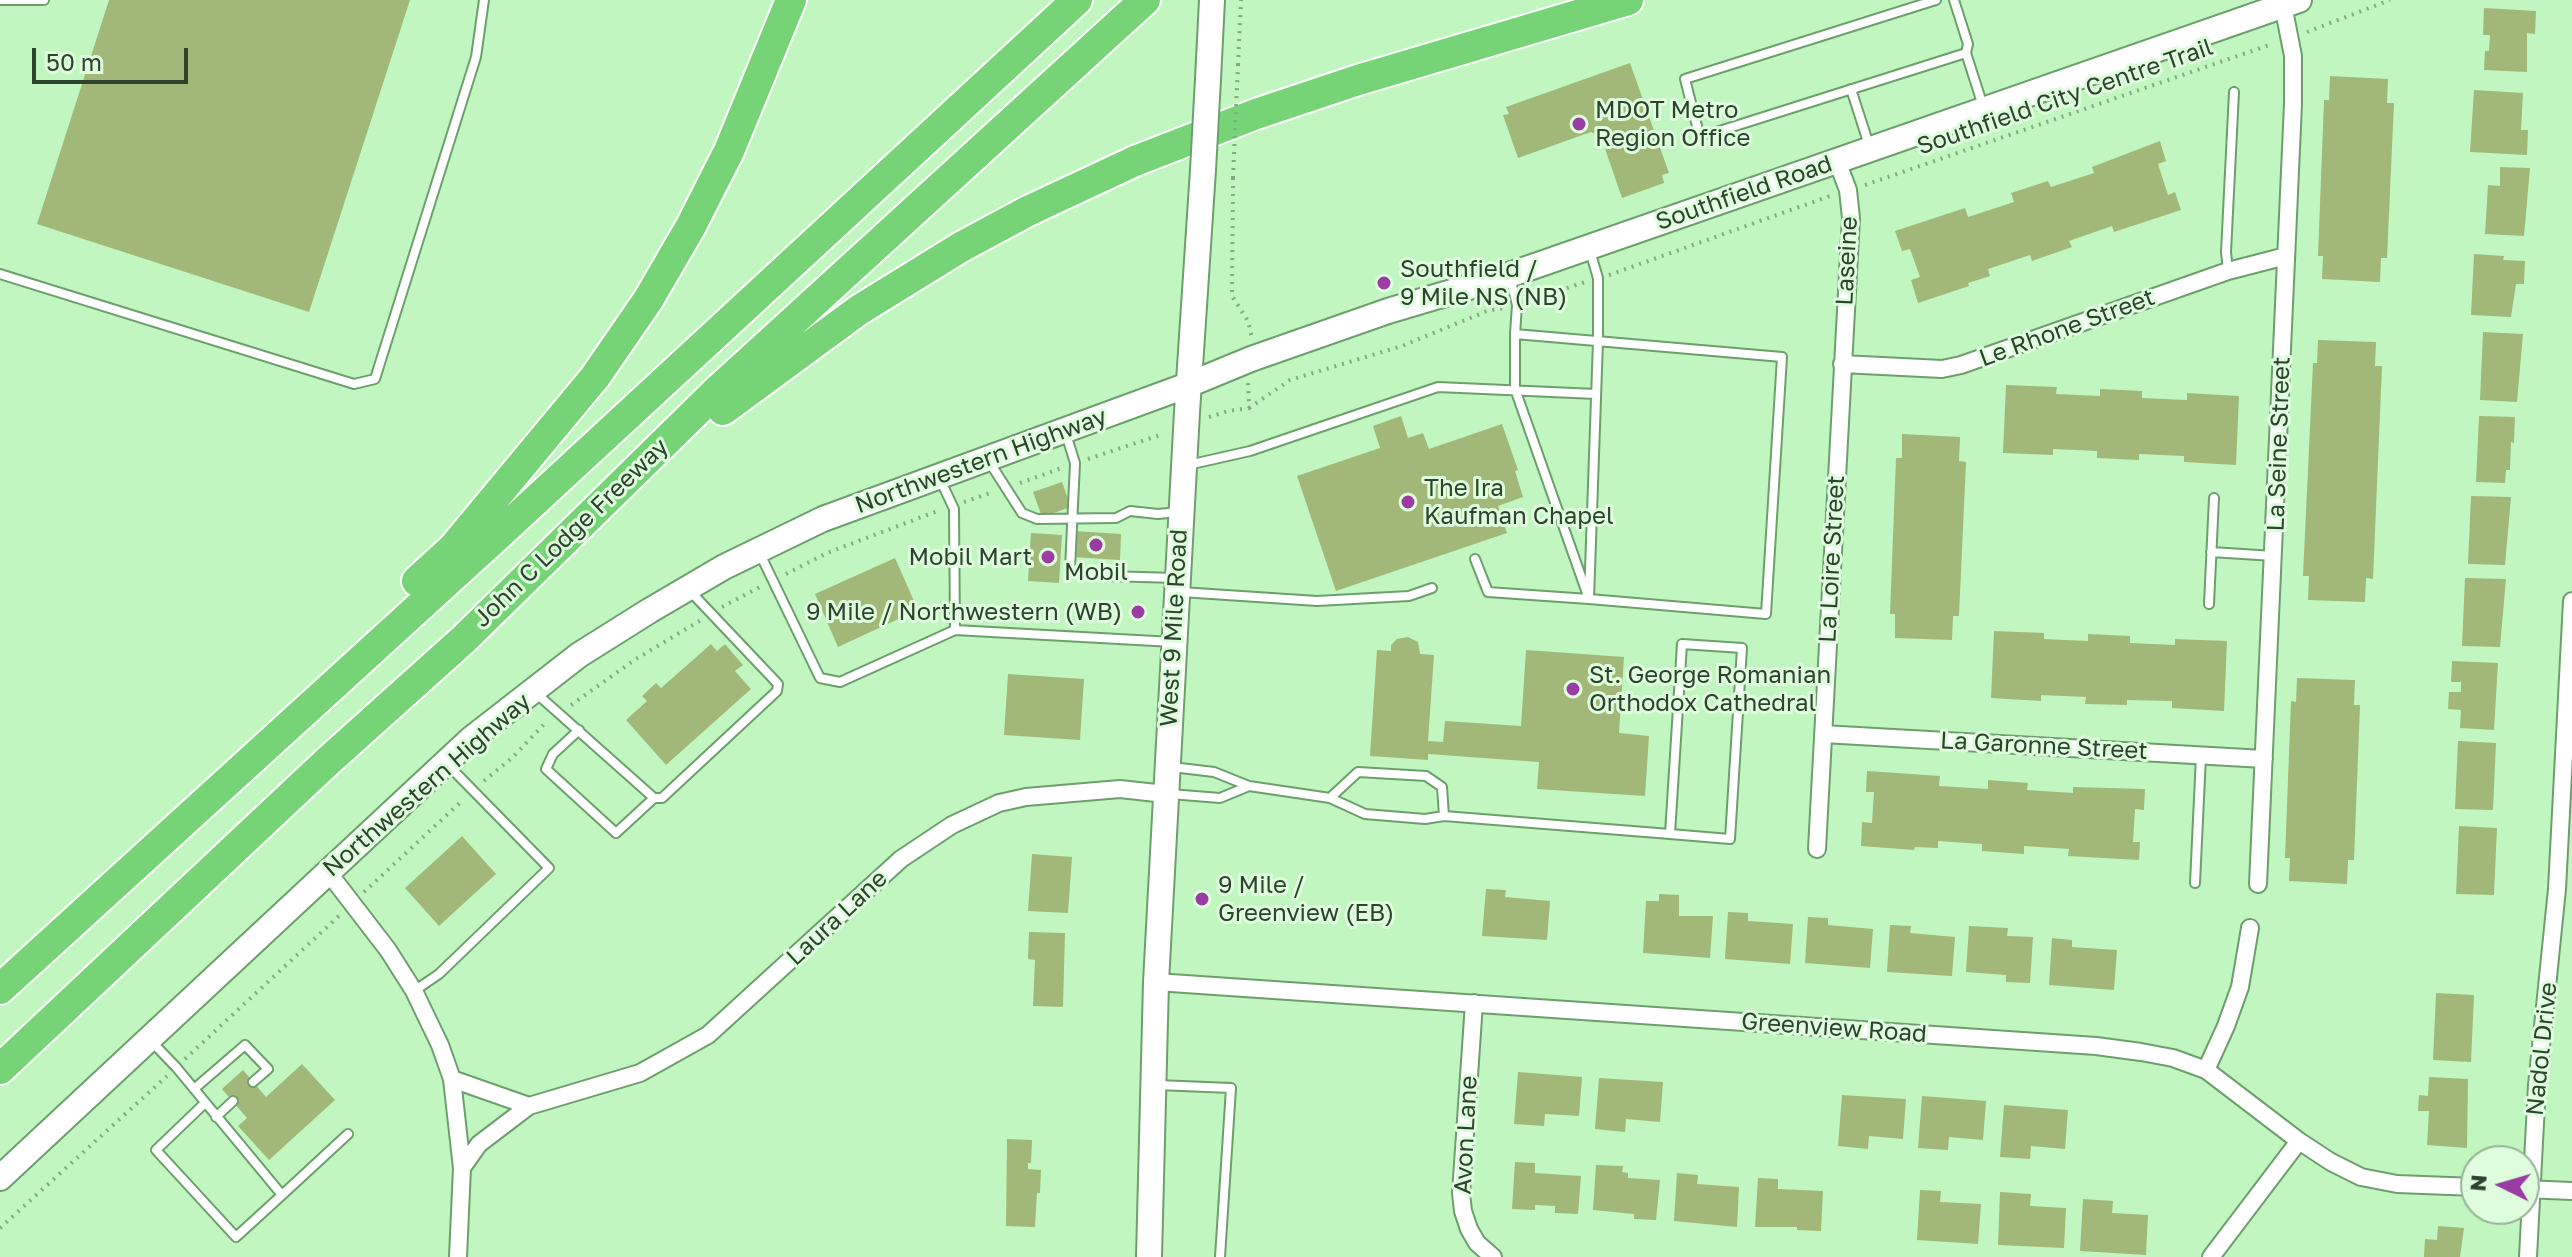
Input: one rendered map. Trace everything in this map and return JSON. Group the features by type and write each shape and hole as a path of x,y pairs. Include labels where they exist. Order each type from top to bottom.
{"highway":[{"path":"0,980 171,809 453,548 595,377 648,300 691,226 729,151 791,0"},
{"name":"John C Lodge Freeway","path":"0,989 497,536 1077,0"},
{"name":"John C Lodge Freeway","path":"0,1069 327,762 464,639 719,389 1145,0"},
{"path":"464,639 730,403 859,310 961,247 1028,211 1135,161 1256,114 1358,80 1628,0"}],"main road":[{"name":"Southfield Road","path":"1188,385 1251,359 1388,311 1509,275 2291,2"},
{"name":"West 9 Mile Road","path":"1149,1257 1152,1085 1166,766 1212,7"},
{"name":"Northwestern Highway","path":"0,1178 445,762 579,655 687,587 823,519 1188,385"}],"street":[{"name":"La Seine Street","path":"2258,884 2286,256 2293,56 2291,2"},
{"name":"Laseine","path":"1837,161 1848,190 1850,210 1842,364"},
{"name":"Le Rhone Street","path":"1842,364 1942,369 1961,365 2228,271 2286,256"},
{"name":"La Loire Street","path":"1817,849 1842,364"},
{"name":"Nadol Drive","path":"2532,1145 2557,889 2572,601"},
{"name":"La Garonne Street","path":"1823,734 2264,759"},
{"name":"Laura Lane","path":"462,1168 479,1144 529,1106 640,1073 708,1035 901,859 925,841 976,812 1026,797 1057,793 1120,789 1165,794"},
{"path":"328,872 388,950 414,991 428,1016 452,1079 462,1168 458,1257"},
{"path":"2206,1070 2240,987 2250,928"},
{"name":"Greenview Road","path":"1156,982 2096,1046 2156,1054 2206,1070 2299,1141 2341,1167 2376,1181 2460,1186"},
{"name":"Avon Lane","path":"1474,1003 1461,1193 1469,1229 1477,1243 1493,1257"},
{"path":"452,1079 529,1106"},
{"path":"2211,1257 2299,1141"},
{"path":"2540,1190 2572,1191"},
{"name":"Nadol Drive","path":"2528,1225 2528,1257"}],"lane":[{"path":"0,0 44,0"},
{"path":"0,274 354,384 375,379 476,57 484,0"},
{"path":"1936,0 1685,79 1698,130 1704,134 1713,133 1966,53"},
{"path":"1954,0 1984,110"},
{"path":"1851,89 1871,149"},
{"path":"2228,271 2226,252 2234,92"},
{"path":"1589,246 1598,278 1589,599"},
{"path":"1509,275 1517,305 1515,389 1589,599"},
{"path":"1475,559 1488,592 1766,614 1782,357 1515,334"},
{"path":"1184,466 1250,451 1438,387 1596,394"},
{"path":"1065,430 1075,463 1070,569 1317,601 1409,596 1432,588"},
{"path":"987,459 1022,513 1037,519 1116,518 1130,511 1158,514 1181,512"},
{"path":"938,476 954,509 955,630"},
{"path":"2209,604 2214,498"},
{"path":"758,550 820,678 840,682 955,630 1173,642"},
{"path":"2211,552 2274,556"},
{"path":"533,691 654,798 662,798 777,691 778,684 687,587"},
{"path":"1166,766 1214,772 1249,786 1330,798 1365,814 1425,819 1444,816 1730,839 1742,648 1682,644 1670,834"},
{"path":"579,730 553,754 546,769 616,833 654,798"},
{"path":"2195,883 2201,755"},
{"path":"414,991 449,964 549,868 445,762"},
{"path":"1330,798 1358,772 1426,776 1442,787 1444,816"},
{"path":"1165,794 1220,798 1249,786"},
{"path":"148,1039 282,1195"},
{"path":"194,1089 245,1045 268,1069 253,1082"},
{"path":"1152,1085 1231,1088 1220,1257"},
{"path":"216,1117 233,1101"},
{"path":"205,1103 156,1150 236,1237 348,1134"}],"path":[{"path":"1241,0 1233,178 1232,296 1248,321 1252,334"},
{"path":"2308,31 2390,0"},
{"name":"Southfield City Centre Trail","path":"1872,183 2269,45"},
{"path":"1609,275 1832,195"},
{"path":"1529,301 1583,283"},
{"path":"1228,411 1249,408 1290,380 1402,346 1487,311 1502,309"},
{"path":"1248,387 1249,408"},
{"path":"1124,446 1133,446 1147,439"},
{"path":"363,893 461,802"},
{"path":"184,1060 335,919"},
{"path":"0,1228 168,1075"}],"building":[{"path":"109,0 410,0 309,312 37,224"},
{"path":"2484,8 2536,11 2535,34 2527,33 2527,72 2484,70 2490,35 2483,35"},
{"name":"MDOT Metro Region Office","path":"1630,63 1669,173 1662,175 1664,183 1622,198 1601,137 1591,132 1518,158 1503,115 1509,114 1506,107"},
{"path":"2330,76 2388,79 2387,103 2394,103 2387,258 2381,258 2380,282 2322,279 2323,256 2318,256 2324,100 2329,100"},
{"path":"2474,90 2523,93 2521,130 2528,130 2527,155 2470,152"},
{"path":"2160,141 2166,161 2158,164 2168,195 2175,192 2181,210 2114,232 2112,226 2069,241 2072,247 2032,261 2030,255 1988,269 1990,276 1918,303 1911,280 1920,277 1910,249 1902,251 1895,231 1965,208 1968,217 2014,202 2011,193 2048,181 2051,187 2094,173 2092,167"},
{"path":"2500,167 2530,168 2524,236 2485,234 2488,185 2500,186"},
{"path":"2474,254 2525,261 2524,284 2516,284 2511,317 2471,315"},
{"path":"2483,332 2523,334 2517,402 2480,400"},
{"path":"2318,340 2376,342 2375,366 2382,366 2373,579 2366,578 2365,602 2308,600 2309,576 2303,576 2313,363 2317,363"},
{"path":"2006,385 2057,387 2056,394 2100,396 2100,389 2142,391 2142,398 2187,400 2187,393 2239,396 2236,465 2184,462 2184,456 2139,454 2139,460 2097,458 2097,451 2053,449 2053,455 2003,453"},
{"name":"The Ira Kaufman Chapel","path":"1401,416 1408,438 1423,433 1429,449 1502,424 1518,470 1515,471 1523,497 1498,506 1507,533 1336,591 1297,476 1380,448 1373,426"},
{"path":"2479,416 2515,417 2510,470 2506,470 2505,483 2476,482"},
{"path":"1902,434 1960,437 1959,461 1966,462 1959,616 1953,616 1952,640 1895,638 1895,614 1890,614 1896,458 1902,458"},
{"path":"1062,482 1071,507 1042,517 1033,492"},
{"path":"2471,496 2511,497 2505,565 2468,564"},
{"path":"1074,531 1121,534 1120,560 1072,557"},
{"path":"1031,533 1062,535 1059,583 1028,581"},
{"path":"895,558 918,610 838,647 815,594"},
{"path":"2465,578 2506,579 2500,647 2462,646"},
{"path":"1994,631 2044,633 2044,639 2088,641 2088,634 2130,636 2130,643 2175,645 2175,639 2227,641 2224,711 2172,708 2172,701 2127,700 2127,705 2085,704 2086,697 2041,695 2041,701 1991,698"},
{"name":"St. George Romanian Orthodox Cathedral","path":"1408,637 1418,642 1420,654 1434,655 1428,741 1443,742 1445,721 1521,726 1526,650 1624,657 1619,733 1649,736 1645,796 1537,789 1539,762 1428,754 1428,760 1370,756 1377,650 1391,651 1391,645 1397,639"},
{"path":"711,644 717,651 725,644 743,665 735,671 751,689 666,765 626,720 647,701 642,696 656,683 661,688"},
{"path":"2452,661 2498,663 2494,730 2460,728 2461,710 2448,709 2449,692 2461,692 2461,682 2451,682"},
{"path":"1008,674 1084,679 1080,740 1004,735"},
{"path":"2297,678 2355,680 2354,705 2360,705 2354,860 2348,860 2347,884 2289,881 2290,858 2285,858 2291,701 2296,702"},
{"path":"2458,741 2496,743 2493,810 2455,809"},
{"path":"1867,771 1940,776 1939,786 1988,789 1988,780 2028,783 2027,790 2073,793 2073,787 2145,789 2144,810 2135,809 2133,842 2140,842 2139,860 2068,856 2069,849 2024,846 2024,854 1982,851 1982,844 1938,841 1938,848 1915,847 1914,850 1861,846 1862,822 1872,823 1874,792 1866,792"},
{"path":"2459,826 2497,828 2494,895 2456,894"},
{"path":"462,836 496,874 439,926 405,888"},
{"path":"1032,854 1072,857 1068,913 1028,911"},
{"path":"1486,889 1506,890 1505,897 1550,901 1547,940 1482,936"},
{"path":"1659,894 1679,895 1679,916 1713,916 1710,958 1643,953 1646,901 1659,901"},
{"path":"1728,912 1748,913 1748,921 1793,924 1790,964 1725,959"},
{"path":"1808,917 1828,918 1828,925 1873,929 1870,968 1805,963"},
{"path":"1890,925 1911,926 1910,933 1955,937 1952,976 1887,972"},
{"path":"1969,926 2008,928 2007,936 2033,937 2030,983 2006,982 2006,975 1966,972"},
{"path":"1029,932 1065,933 1063,1007 1033,1006 1035,960 1028,959"},
{"path":"2052,938 2072,940 2072,947 2117,950 2114,990 2049,985"},
{"path":"2436,993 2474,995 2471,1062 2433,1060"},
{"path":"302,1064 335,1100 269,1160 238,1126 247,1118 222,1089 243,1070 266,1097"},
{"path":"1518,1072 1582,1077 1579,1116 1545,1114 1544,1126 1514,1124"},
{"path":"2429,1077 2468,1079 2467,1145 2460,1147 2427,1145 2429,1111 2418,1111 2419,1095 2428,1096"},
{"path":"1599,1078 1663,1082 1660,1122 1626,1119 1625,1132 1595,1129"},
{"path":"1842,1095 1906,1099 1903,1139 1869,1136 1868,1149 1838,1146"},
{"path":"1922,1096 1986,1101 1983,1140 1949,1137 1948,1150 1918,1148"},
{"path":"2004,1105 2068,1110 2065,1149 2031,1146 2030,1159 2000,1157"},
{"path":"1007,1139 1032,1140 1028,1169 1041,1170 1035,1227 1006,1226"},
{"path":"1515,1162 1535,1163 1535,1173 1581,1176 1578,1214 1555,1213 1555,1206 1535,1205 1535,1210 1512,1209"},
{"path":"1596,1165 1623,1166 1622,1172 1628,1173 1628,1178 1660,1180 1656,1220 1634,1219 1634,1214 1593,1210"},
{"path":"1677,1173 1698,1175 1697,1184 1739,1187 1737,1227 1674,1221"},
{"path":"1758,1178 1778,1179 1778,1189 1823,1191 1821,1231 1797,1230 1797,1227 1755,1227"},
{"path":"1920,1190 1941,1191 1940,1202 1981,1204 1978,1244 1917,1240"},
{"path":"2000,1192 2031,1194 2030,1206 2066,1208 2064,1248 1998,1245"},
{"path":"2083,1199 2113,1201 2112,1213 2148,1215 2146,1255 2080,1251"},
{"path":"2438,1226 2464,1228 2460,1257 2424,1257 2425,1239 2437,1240"}],"place":[{"name":"MDOT Metro Region Office","path":"1579,124"},
{"name":"Southfield / 9 Mile NS (NB)","path":"1384,283"},
{"name":"The Ira Kaufman Chapel","path":"1408,502"},
{"name":"Mobil","path":"1096,545"},
{"name":"Mobil Mart","path":"1048,557"},
{"name":"9 Mile / Northwestern (WB)","path":"1138,612"},
{"name":"St. George Romanian Orthodox Cathedral","path":"1573,689"},
{"name":"9 Mile / Greenview (EB)","path":"1202,899"}]}
